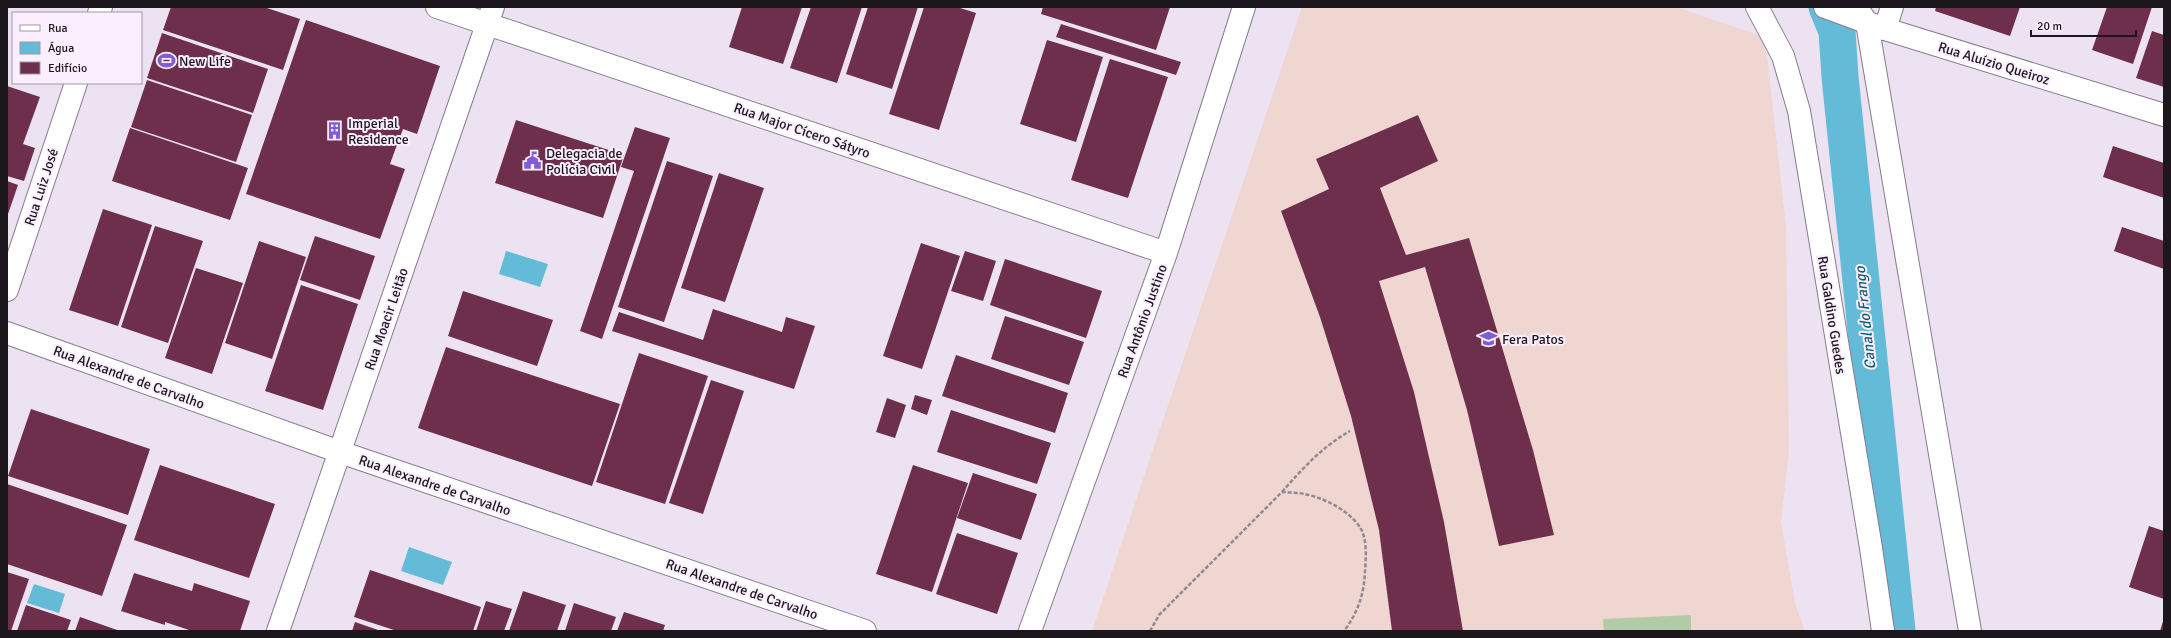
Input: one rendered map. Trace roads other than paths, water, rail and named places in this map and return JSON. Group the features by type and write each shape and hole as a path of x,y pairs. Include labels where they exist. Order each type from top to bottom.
{"street":[{"name":"Rua Major Cícero Sátyro","path":"437,7 491,15 1166,253"},
{"name":"Rua Antônio Justino","path":"1030,631 1166,253 1244,7"},
{"name":"Rua Galdino Guedes","path":"1757,7 1783,56 1799,111 1871,548 1883,631"},
{"path":"1892,7 1855,16 1970,631"},
{"name":"Rua Moacir Leitão","path":"278,631 491,15"},
{"name":"Rua Aluízio Queiroz","path":"1855,16 2164,115"},
{"name":"Rua Luiz José","path":"7,290 76,84"},
{"name":"Rua Alexandre de Carvalho","path":"7,333 340,452 865,631"}],"water":[{"path":"506,251 548,264 540,287 499,274"},
{"path":"409,547 452,562 443,585 401,571"},
{"path":"34,584 65,594 59,613 27,603"}],"waterway":[{"name":"Canal do Frango","path":"1827,7 1837,31 1840,77 1897,631"}],"place":[{"name":"New Life","path":"166,61"},
{"name":"Imperial Residence","path":"335,131"},
{"name":"Delegacia de Polícia Civil","path":"533,161"},
{"name":"Fera Patos","path":"1489,339"}]}
